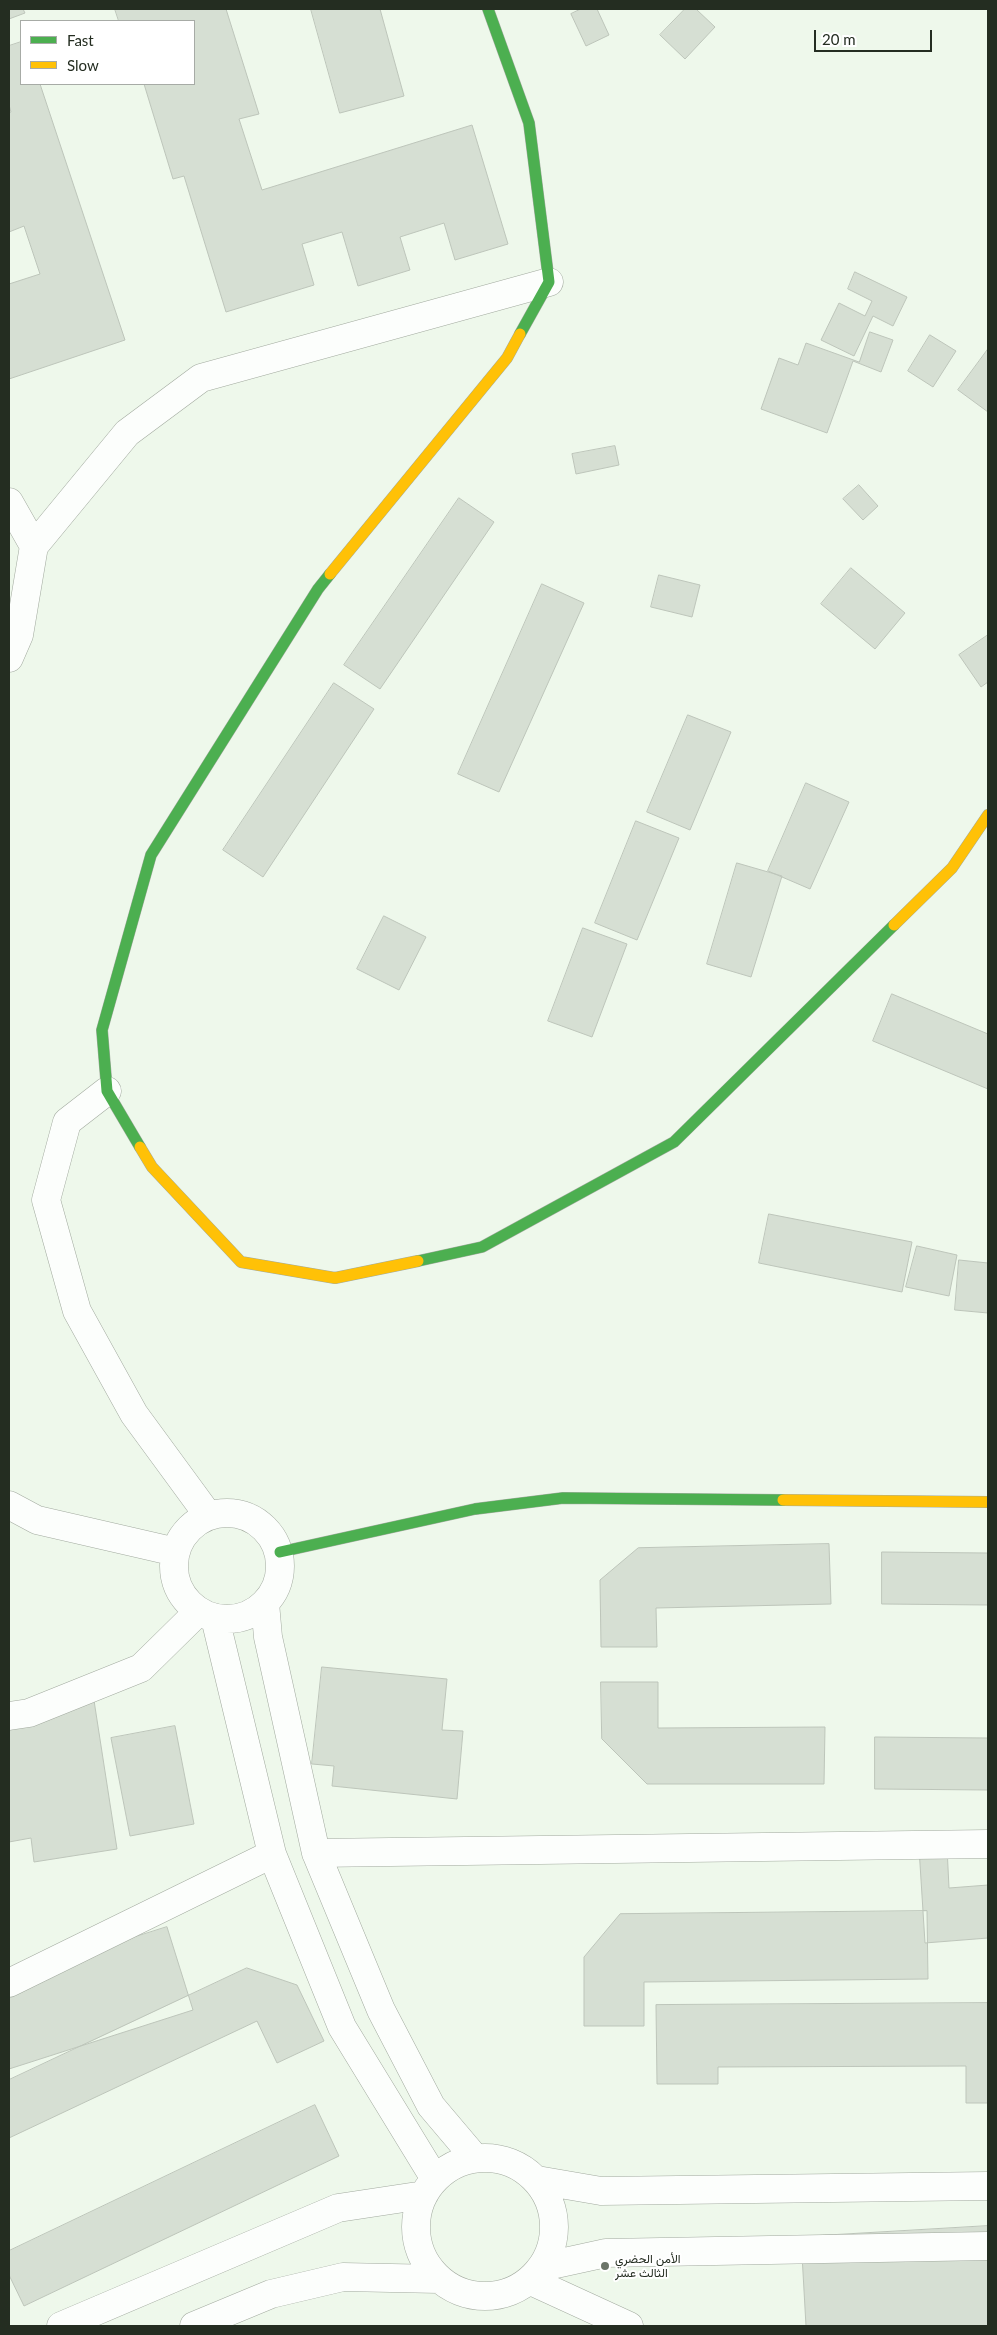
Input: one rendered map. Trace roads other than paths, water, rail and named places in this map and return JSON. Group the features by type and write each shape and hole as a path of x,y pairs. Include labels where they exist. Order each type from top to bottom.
{"street":[{"path":"488,9 530,123 549,282 507,358 318,589 151,855 102,1030 107,1091 152,1167 241,1262 335,1278 482,1247 674,1142 952,868 988,815"},
{"path":"9,658 19,635 34,546 127,433 200,378 549,282"},
{"path":"9,502 34,546"},
{"path":"107,1091 67,1122 46,1200 77,1311 134,1414 208,1515"},
{"path":"280,1552 475,1509 563,1498 988,1502"},
{"path":"9,1505 36,1520 176,1552"},
{"path":"226,1512 242,1514 259,1522 272,1536 280,1552 281,1571 276,1589 266,1604 250,1614 232,1619 207,1615 186,1600 178,1586 174,1569 176,1552 182,1537 194,1524 208,1515 226,1512"},
{"path":"266,1604 268,1637 316,1853 381,2010 431,2106 474,2158"},
{"path":"9,1716 29,1713 141,1668 207,1615"},
{"path":"207,1615 272,1854 342,2026 429,2187"},
{"path":"316,1853 988,1844"},
{"path":"9,1983 272,1854"},
{"path":"536,2274 552,2246 555,2223 550,2200 537,2180 519,2166 497,2159 474,2158 453,2166 429,2187 416,2218 417,2241 425,2261 439,2279 458,2290 481,2296 504,2293 536,2274 606,2253 988,2246"},
{"path":"537,2180 601,2191 988,2186"},
{"path":"62,2326 338,2208 429,2187"},
{"path":"536,2274 629,2326"},
{"path":"194,2326 271,2294 343,2277 439,2279"}],"place":[{"name":"الأمن الحضري الثالث عشر","path":"605,2266"}]}
